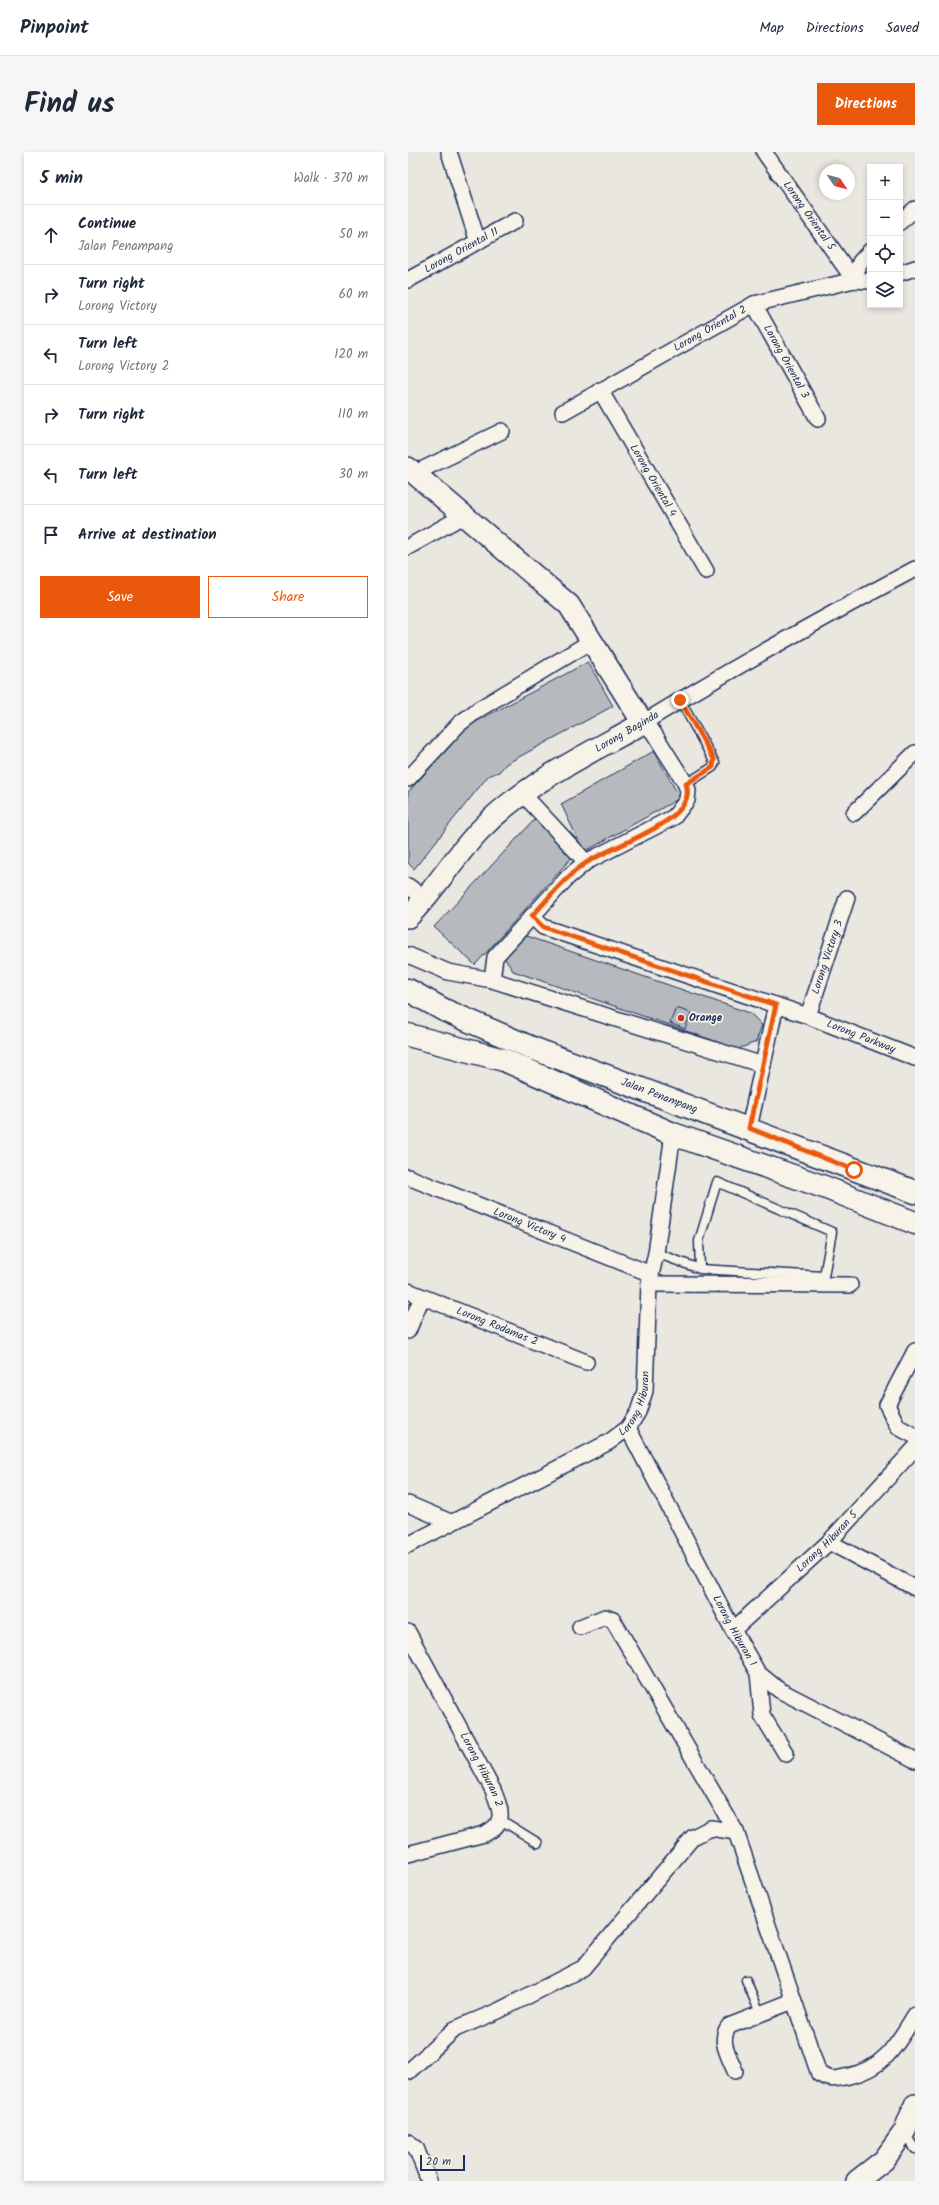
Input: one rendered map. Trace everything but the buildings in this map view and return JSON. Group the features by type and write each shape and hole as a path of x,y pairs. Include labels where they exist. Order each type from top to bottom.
{"main road":[{"name":"Jalan Penampang","path":"408,990 455,1016 532,1048 749,1128 854,1170 915,1192"},
{"path":"408,1035 504,1060 673,1134 859,1201 915,1223"},
{"path":"854,1170 861,1184 862,1191 859,1201"}],"street":[{"path":"449,152 478,242"},
{"name":"Lorong Oriental 5","path":"764,152 854,280"},
{"path":"903,219 915,209"},
{"name":"Lorong Oriental 11","path":"408,280 515,221"},
{"path":"854,280 860,262 867,254"},
{"path":"903,272 915,268"},
{"name":"Lorong Oriental 2","path":"563,412 754,304 854,280 867,281"},
{"name":"Lorong Oriental 3","path":"754,304 818,419"},
{"name":"Lorong Oriental 4","path":"600,390 706,571"},
{"path":"492,980 494,957 568,877 586,862 674,818 687,800 688,790 686,784 653,732 643,723 569,605 412,470 502,430"},
{"path":"408,547 465,515"},
{"name":"Lorong Baginda","path":"412,908 480,829 522,793 557,771 643,723 801,630 915,569"},
{"path":"408,779 445,737 464,720 479,709 592,641"},
{"path":"854,813 915,753"},
{"path":"522,793 586,862"},
{"name":"Lorong Victory 3","path":"808,1016 846,898"},
{"name":"Lorong Parkway","path":"532,916 543,927 808,1016 915,1058"},
{"path":"408,955 448,972 492,980 763,1065"},
{"path":"749,1128 776,1005"},
{"name":"Lorong Hiburan","path":"408,1545 450,1522 609,1442 628,1428 638,1412 645,1391 650,1279 656,1253 673,1134"},
{"name":"Lorong Victory 4","path":"408,1177 650,1279"},
{"path":"650,1279 850,1285"},
{"name":"Lorong Rodamas 2","path":"408,1291 586,1362"},
{"path":"408,1331 422,1297"},
{"path":"915,1351 887,1405 898,1427 915,1436"},
{"name":"Lorong Hiburan 1","path":"628,1428 733,1630 758,1673 779,1690 915,1760"},
{"name":"Lorong Hiburan 5","path":"733,1630 829,1542 915,1448"},
{"path":"408,1504 450,1522"},
{"path":"829,1542 915,1588"},
{"path":"580,1628 606,1617 614,1620 736,1832 819,2074 830,2080 865,2072 891,2053 915,2015"},
{"name":"Lorong Hiburan 2","path":"408,1632 493,1790 499,1804 501,1820 495,1829 484,1834 408,1854"},
{"path":"758,1673 762,1715 786,1754"},
{"path":"408,2072 455,2029 498,2011 583,1968 693,1837 711,1828 736,1832"},
{"path":"735,2071 723,2039 725,2032 736,2022 793,2000"},
{"path":"857,2181 910,2141 915,2107"},
{"path":"408,2142 416,2148 429,2181"}],"lane":[{"path":"680,700 715,763 713,767 686,784"},
{"path":"656,1253 700,1269 824,1276 832,1232 717,1182 699,1241 700,1269"},
{"path":"501,1820 538,1843"},
{"path":"746,1980 760,2013"}],"place":[{"name":"Orange","path":"681,1018"}],"route":[{"path":"680,700 714,759 715,763 713,767 686,784 688,790 687,800 674,818 586,862 568,877 532,916 543,927 776,1005 749,1128 854,1170"}]}
